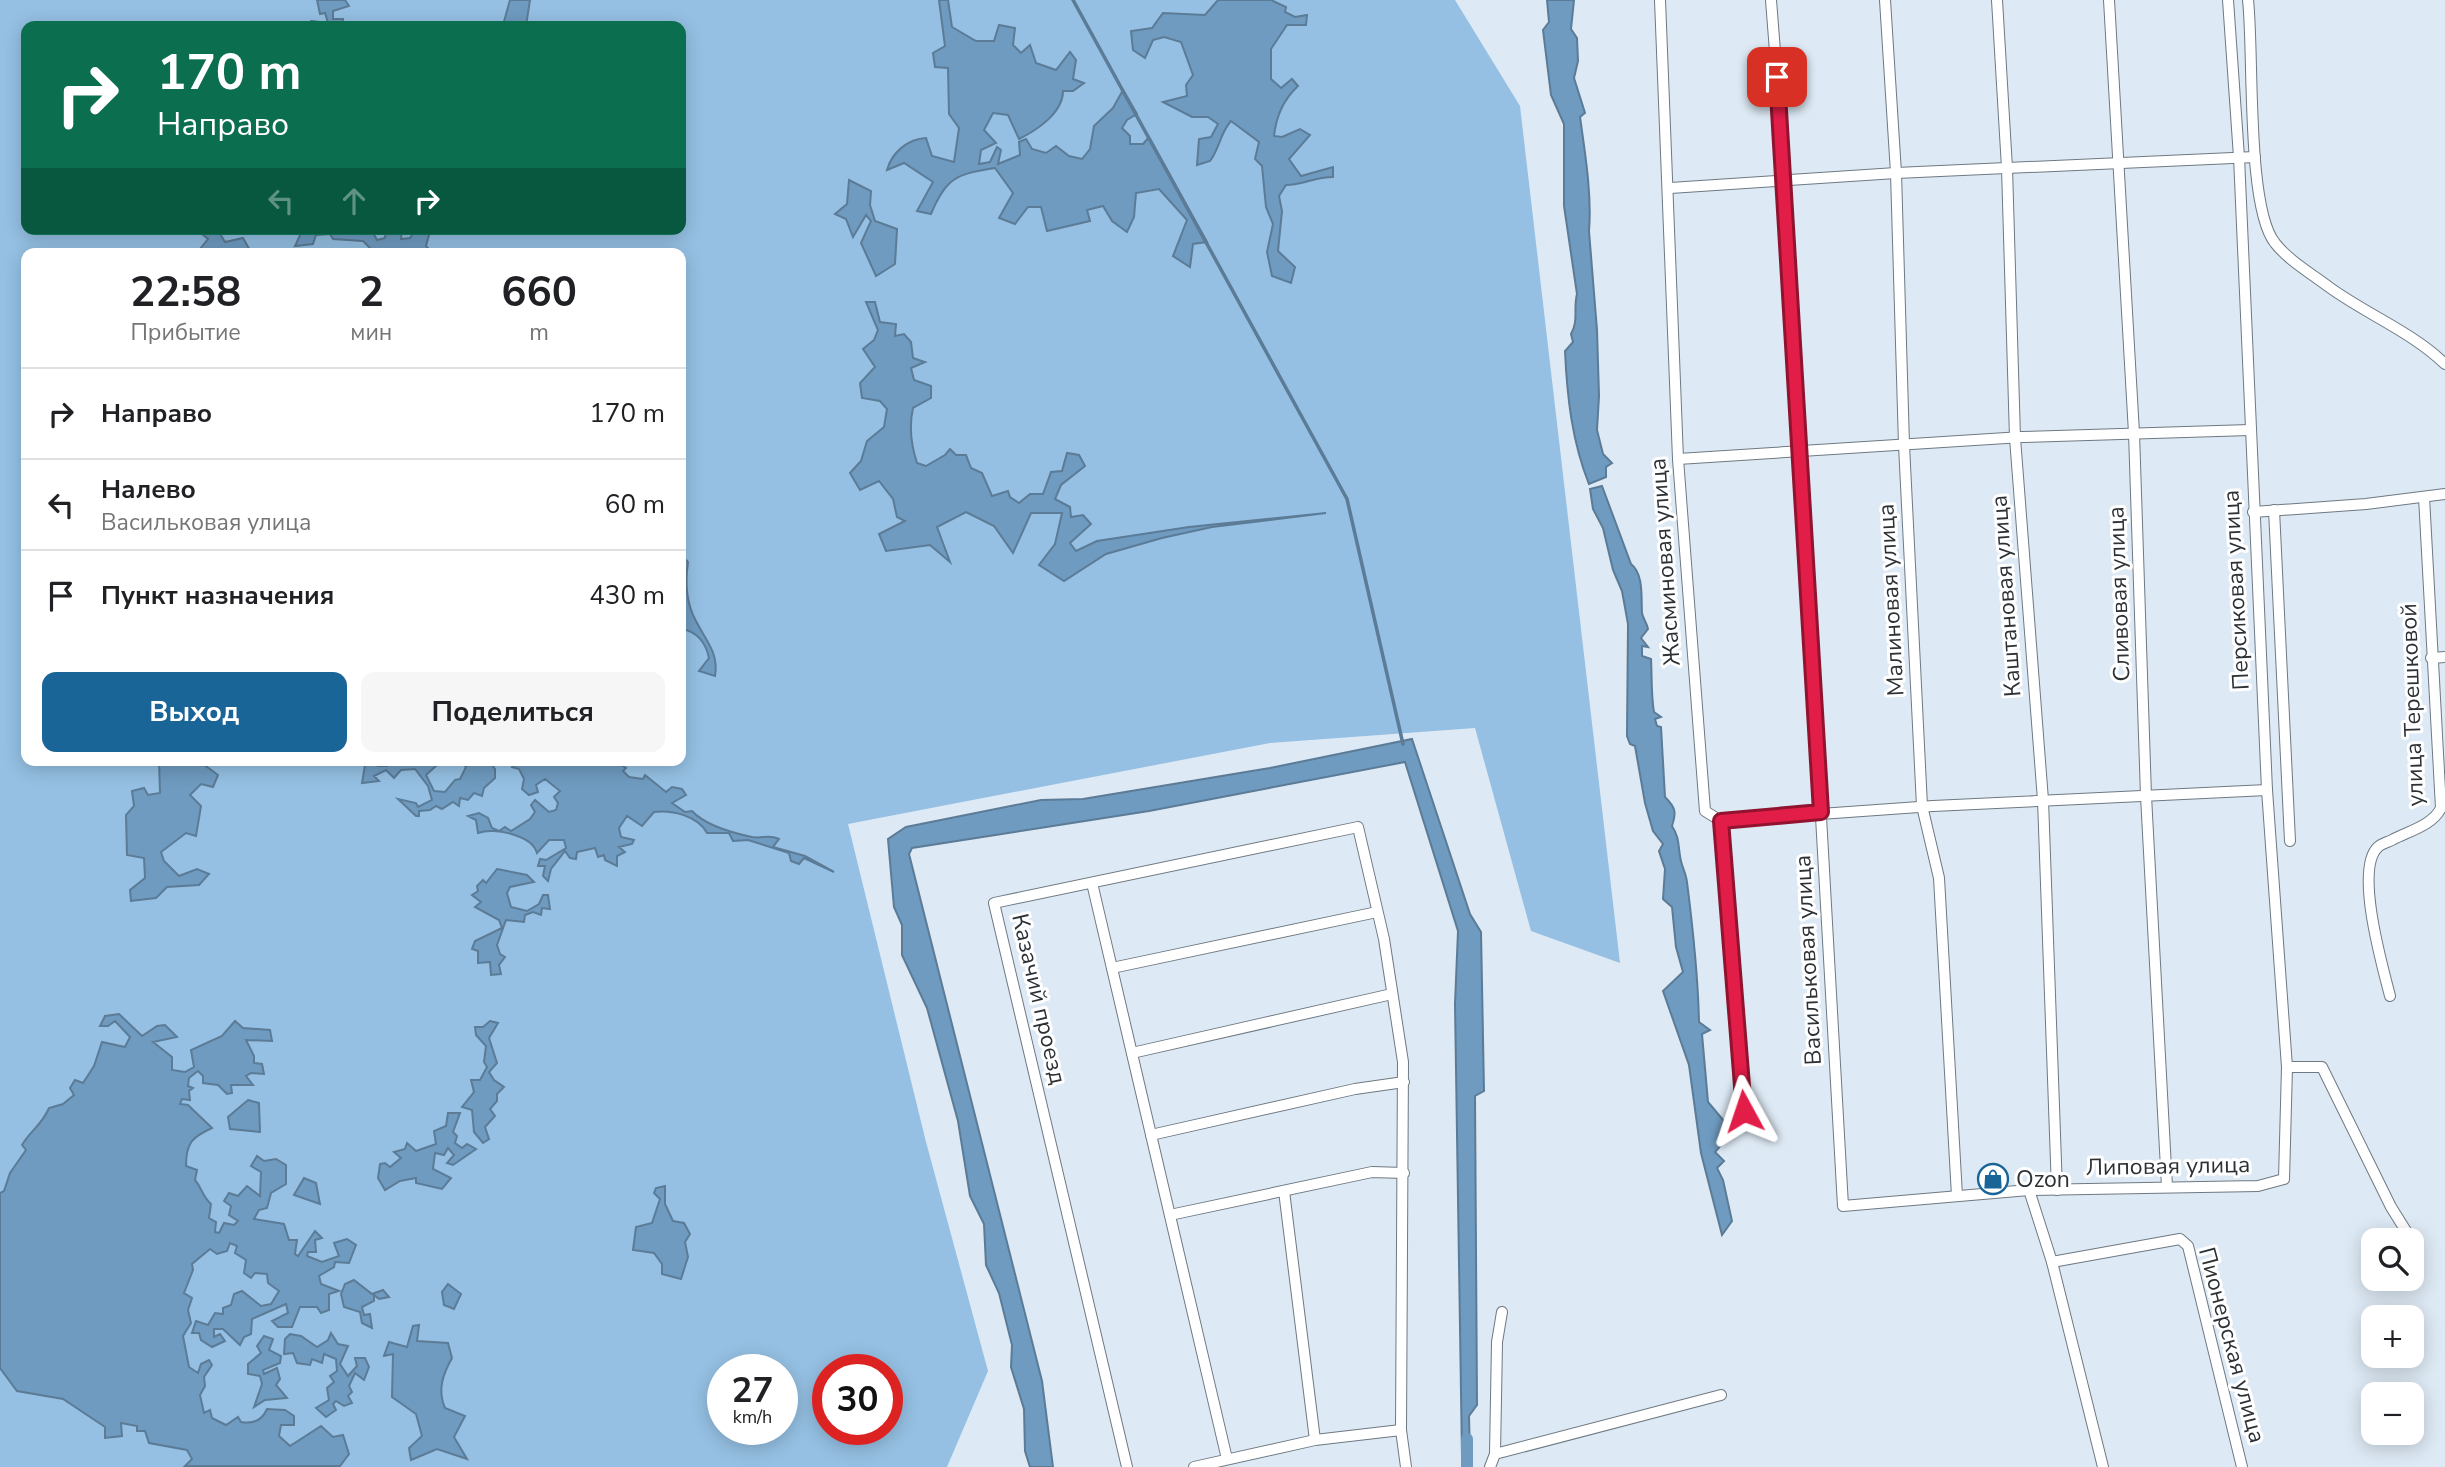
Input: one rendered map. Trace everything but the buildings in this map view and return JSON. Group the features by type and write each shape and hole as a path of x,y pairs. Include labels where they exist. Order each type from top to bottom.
{"street":[{"name":"Жасминовая улица","path":"1660,0 1670,188 1678,459 1705,811 1721,821 1744,1111"},
{"name":"Васильковая улица","path":"1771,0 1786,180 1843,1206"},
{"name":"Малиновая улица","path":"1885,0 1896,173 1904,445 1922,806 1939,878 1957,1196"},
{"name":"Каштановая улица","path":"1997,0 2007,168 2015,438 2043,800 2057,1189"},
{"name":"Сливовая улица","path":"2109,0 2134,433 2146,796 2167,1187"},
{"name":"Персиковая улица","path":"2228,0 2239,157 2267,790 2287,1068 2284,1179"},
{"path":"2248,0 2255,158 2266,222 2275,243 2332,289 2445,364"},
{"path":"1670,188 1896,173 2255,158"},
{"path":"1678,459 2015,438 2250,430"},
{"path":"2253,512 2445,494"},
{"name":"улица Терешковой","path":"2390,996 2370,901 2372,857 2377,847 2436,818 2441,808 2424,497"},
{"path":"2274,510 2290,841"},
{"path":"2431,658 2445,657"},
{"path":"1721,821 1922,806 2267,790"},
{"name":"Казачий проезд","path":"1127,1467 994,903 1359,827 1377,912"},
{"path":"1091,883 1227,1459"},
{"path":"1112,968 1377,912 1404,1082 1401,1430 1406,1467"},
{"path":"1132,1053 1392,994"},
{"path":"2287,1068 2322,1067 2405,1228"},
{"path":"1151,1135 1355,1089 1404,1082"},
{"path":"1170,1215 1372,1172 1404,1173"},
{"name":"Липовая улица","path":"1843,1206 2029,1190 2258,1186 2284,1179"},
{"path":"2029,1190 2052,1262 2103,1467"},
{"path":"1284,1191 1315,1440"},
{"name":"Пионерская улица","path":"2052,1262 2180,1239 2188,1246 2242,1467"},
{"path":"1490,1467 1496,1454 1497,1342 1502,1312"},
{"path":"1496,1454 1721,1395"},
{"path":"1194,1467 1315,1440 1401,1430"}],"shaded area":[{"path":"0,0 1455,0 1520,106 1620,963 1531,931 1475,728 1270,743 848,824 926,1142 988,1371 947,1467 0,1467"},
{"path":"317,0 345,0 349,6 333,11 333,19 343,21 327,21 325,13 320,14"},
{"path":"510,0 530,0 527,21 504,21"},
{"path":"939,0 948,0 952,27 976,41 994,41 999,25 1015,28 1013,45 1021,53 1030,45 1036,63 1056,70 1070,52 1076,60 1073,79 1084,83 1073,91 1063,91 1059,107 1054,113 1041,126 1019,139 1008,115 993,113 984,130 996,143 981,150 979,164 990,162 997,147 1001,150 998,164 1020,155 1019,142 1026,139 1032,149 1046,153 1056,146 1069,156 1082,159 1090,149 1094,126 1113,108 1123,90 1137,114 1127,120 1122,128 1130,136 1130,144 1143,144 1149,137 1207,242 1193,244 1190,267 1173,256 1187,220 1159,189 1136,193 1134,217 1127,232 1112,221 1103,206 1087,210 1090,221 1047,231 1041,207 1028,207 1015,224 999,218 1013,193 995,168 954,180 942,192 931,214 917,211 933,182 904,163 887,170 889,163 902,148 913,141 926,138 932,156 954,162 959,128 949,114 948,68 935,67 933,53 945,46"},
{"path":"1218,0 1271,0 1286,7 1285,12 1295,17 1307,15 1306,25 1287,25 1271,49 1271,79 1281,88 1292,79 1298,86 1282,109 1274,136 1282,137 1300,129 1310,135 1289,159 1301,176 1333,167 1333,177 1286,185 1279,196 1282,211 1278,251 1295,267 1291,283 1272,276 1267,252 1273,224 1266,207 1262,166 1255,159 1259,142 1231,121 1210,161 1197,165 1199,139 1211,137 1218,124 1208,117 1192,117 1163,102 1187,96 1186,85 1193,75 1181,42 1164,37 1153,40 1145,58 1133,50 1131,31 1152,28 1163,13 1205,15"},
{"path":"1547,0 1574,0 1571,29 1577,38 1578,61 1574,78 1585,113 1580,117 1589,189 1589,231 1597,330 1597,430 1603,454 1612,463 1606,467 1606,477 1589,484 1574,435 1567,385 1565,351 1573,342 1571,334 1575,324 1577,294 1564,206 1564,124 1551,95 1543,30 1549,22"},
{"path":"849,180 871,191 870,205 875,221 897,229 895,264 876,276 861,243 871,221 866,215 853,237 846,219 835,214 847,204"},
{"path":"203,235 221,235 225,242 243,238 249,248 201,248 208,239"},
{"path":"300,235 316,235 313,244 295,246"},
{"path":"331,235 374,235 377,240 385,238 385,235 401,235 401,239 410,238 412,235 429,235 428,248 370,248 363,241 333,239"},
{"path":"866,302 875,302 880,322 896,324 895,336 904,334 911,342 913,358 925,362 911,368 914,380 931,386 931,398 913,408 911,435 917,463 926,466 950,449 956,455 966,455 971,468 982,473 992,496 1008,491 1010,497 1019,503 1030,494 1043,494 1051,472 1062,471 1067,453 1079,455 1085,466 1061,485 1055,499 1070,507 1071,517 1083,515 1091,524 1070,543 1076,551 1097,541 1189,527 1326,513 1212,527 1162,538 1106,554 1064,581 1039,565 1055,544 1062,513 1031,513 1013,553 994,526 966,512 937,527 950,562 930,545 886,551 879,534 905,521 897,517 893,499 879,481 860,490 850,473 861,461 867,441 884,427 887,409 880,401 862,398 860,383 875,367 863,349 874,340 878,330"},
{"path":"1602,486 1631,564 1638,574 1642,613 1648,629 1641,638 1648,647 1642,646 1642,656 1651,659 1654,712 1661,717 1655,719 1657,726 1661,727 1665,797 1674,810 1672,826 1687,882 1699,1022 1710,1030 1702,1034 1708,1102 1724,1121 1719,1136 1725,1141 1715,1152 1724,1161 1717,1168 1723,1180 1732,1221 1722,1235 1701,1153 1689,1065 1663,991 1683,972 1676,947 1672,907 1663,899 1665,869 1659,851 1663,844 1653,831 1635,746 1630,744 1627,736 1628,624 1622,591 1613,570 1603,528 1593,509 1590,489"},
{"path":"686,560 688,600 713,654 715,676 699,671 709,658 706,647 696,635 687,630"},
{"path":"1412,739 1470,914 1481,932 1484,1091 1475,1096 1477,1405 1469,1416 1470,1456 1462,1456 1455,1004 1458,931 1405,762 1149,811 912,848 909,854 1042,1381 1053,1467 1030,1467 1025,1451 1024,1409 1011,1367 1012,1345 999,1293 986,1265 984,1224 970,1196 958,1121 927,1008 902,955 902,925 894,907 888,839 906,827 1041,800 1083,799 1270,768"},
{"path":"159,766 206,766 218,775 213,787 201,784 190,795 201,806 196,836 186,833 161,852 164,861 179,876 197,869 209,874 199,885 167,887 156,898 131,901 130,890 145,878 144,858 127,855 126,815 134,806 132,791 144,788 148,795 160,793"},
{"path":"365,766 436,766 426,775 434,791 445,792 455,780 460,779 465,766 493,766 495,769 495,778 484,788 482,796 474,793 468,800 460,798 459,806 453,802 442,809 436,806 430,810 419,811 419,816 398,799 416,803 418,807 432,800 428,786 415,769 401,770 394,778 386,770 374,776 379,781 362,783"},
{"path":"623,766 626,768 623,771 629,777 643,779 645,775 666,792 672,787 682,789 686,795 672,803 685,812 692,811 712,824 736,833 779,839 773,847 805,856 834,872 804,858 799,864 791,861 789,853 748,840 733,841 729,833 707,833 698,822 677,813 654,812 642,826 627,816 619,828 621,837 634,840 632,844 619,847 625,852 617,856 617,866 605,860 604,855 598,857 595,848 577,852 576,859 570,858 565,851 551,869 548,881 543,876 545,866 538,866 540,859 546,860 566,848 564,840 549,840 537,853 528,841 512,834 493,831 478,833 476,820 468,816 479,813 488,818 492,828 499,831 505,827 511,831 530,819 535,812 531,805 535,800 549,812 556,810 558,803 554,797 560,791 545,779 536,785 538,792 529,795 522,789 524,779 519,769 512,767"},
{"path":"497,869 527,875 534,882 510,887 507,893 511,907 527,911 539,904 543,895 548,895 550,909 542,908 541,915 533,912 525,915 524,922 506,920 497,945 500,954 505,957 499,965 501,974 491,975 490,962 478,963 478,951 472,949 475,941 502,928 499,920 475,907 481,902 472,895 478,891 477,886 483,880 486,883"},
{"path":"119,1014 142,1036 157,1026 165,1025 177,1037 153,1042 172,1057 172,1070 185,1072 194,1067 191,1050 222,1036 235,1021 243,1028 270,1030 272,1041 246,1040 254,1056 254,1063 262,1064 264,1074 251,1073 246,1076 253,1085 231,1085 232,1093 227,1094 218,1085 203,1083 203,1076 198,1071 189,1078 188,1086 193,1088 189,1091 190,1100 182,1099 180,1104 188,1105 212,1128 200,1134 189,1146 186,1166 197,1170 195,1180 211,1204 209,1218 216,1222 215,1232 219,1233 224,1223 234,1225 238,1221 229,1215 231,1206 224,1201 229,1193 238,1196 247,1186 260,1196 261,1172 251,1166 257,1156 264,1161 276,1159 286,1165 286,1184 271,1193 267,1208 259,1210 254,1219 284,1224 289,1240 297,1240 295,1254 298,1256 315,1231 322,1238 315,1240 316,1252 308,1252 307,1256 322,1262 339,1256 334,1243 347,1239 356,1245 349,1263 335,1262 334,1267 319,1276 321,1284 339,1291 329,1294 329,1310 321,1313 317,1307 300,1307 292,1327 278,1327 272,1321 288,1313 286,1304 252,1319 251,1334 244,1337 240,1345 223,1329 214,1329 214,1337 220,1334 225,1341 212,1347 201,1340 199,1333 192,1333 196,1321 208,1325 215,1313 223,1314 223,1308 231,1305 234,1294 242,1291 261,1306 271,1304 279,1291 268,1283 267,1274 255,1273 251,1278 244,1273 246,1260 235,1253 237,1246 230,1243 227,1251 217,1254 210,1249 192,1264 193,1270 184,1293 192,1298 188,1310 191,1323 183,1336 189,1367 198,1373 201,1364 209,1360 212,1365 204,1377 205,1386 200,1395 204,1413 210,1410 212,1418 226,1425 238,1417 241,1422 256,1421 267,1409 285,1410 294,1416 294,1425 281,1425 279,1436 290,1446 321,1426 333,1437 343,1435 349,1454 340,1466 185,1466 192,1459 187,1450 149,1443 145,1431 137,1431 137,1426 121,1423 122,1436 105,1438 105,1427 63,1399 17,1391 0,1368 0,1193 4,1191 10,1173 26,1150 22,1145 25,1140 49,1108 63,1104 74,1095 70,1088 75,1080 83,1083 94,1066 102,1042 125,1047 130,1037 115,1021 108,1026 100,1026 105,1016"},
{"path":"490,1021 498,1023 489,1038 497,1063 489,1072 494,1080 504,1087 497,1094 497,1101 490,1109 495,1116 485,1127 489,1139 483,1143 474,1132 472,1110 462,1107 474,1092 471,1080 480,1080 487,1067 484,1062 486,1046 476,1035 475,1027 483,1027"},
{"path":"248,1100 259,1103 260,1132 230,1129 228,1117"},
{"path":"448,1113 460,1113 453,1132 457,1136 455,1143 462,1148 467,1144 476,1149 453,1165 447,1163 454,1155 448,1148 444,1155 435,1153 433,1169 451,1178 442,1189 416,1183 416,1178 400,1181 385,1190 378,1178 380,1164 385,1163 390,1167 401,1158 394,1152 405,1149 407,1143 416,1151 436,1144 434,1131 446,1126"},
{"path":"304,1178 316,1183 320,1204 294,1195"},
{"path":"665,1186 665,1204 673,1221 684,1223 690,1234 685,1242 688,1257 681,1279 662,1274 662,1264 654,1253 633,1250 636,1227 652,1223 660,1199 654,1193 656,1188"},
{"path":"354,1280 372,1294 383,1290 389,1297 379,1299 374,1295 374,1301 362,1307 364,1315 370,1314 372,1328 362,1323 360,1312 344,1307 341,1294 345,1284"},
{"path":"448,1284 461,1294 454,1309 444,1305 442,1292"},
{"path":"419,1325 417,1341 448,1343 452,1358 444,1376 441,1395 445,1408 465,1416 454,1437 467,1459 437,1449 411,1460 409,1448 422,1436 416,1414 392,1397 393,1354 384,1356 389,1342 407,1347 413,1326"},
{"path":"331,1333 338,1344 348,1346 340,1364 348,1376 357,1366 355,1358 365,1358 369,1367 364,1380 355,1373 349,1386 352,1392 348,1396 352,1403 344,1406 336,1401 333,1404 336,1410 326,1417 316,1408 329,1400 327,1388 334,1382 330,1376 337,1371 336,1359 324,1354 322,1363 312,1359 310,1365 297,1363 293,1353 284,1354 285,1339 290,1334 301,1336 317,1347 328,1340"},
{"path":"264,1336 273,1339 269,1350 281,1356 280,1363 263,1370 264,1374 277,1368 280,1379 276,1385 287,1398 265,1400 254,1407 262,1384 260,1376 248,1374 248,1364 261,1353 257,1346"}],"waterway":[{"path":"1073,0 1347,499 1403,744"},
{"path":"1467,1439 1467,1467"}],"place":[{"name":"Ozon","path":"1993,1179"}],"route":[{"path":"1744,1111 1721,821 1821,812 1786,180 1777,77"}]}
